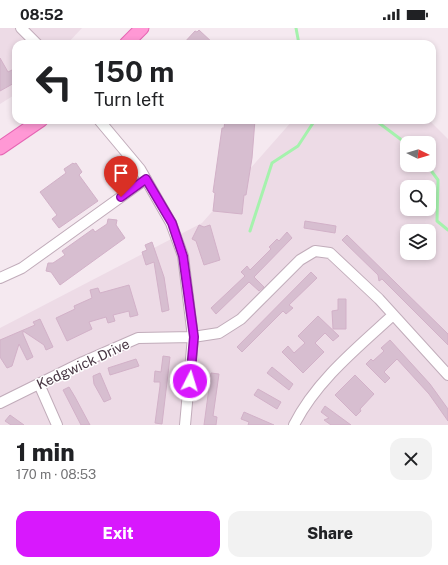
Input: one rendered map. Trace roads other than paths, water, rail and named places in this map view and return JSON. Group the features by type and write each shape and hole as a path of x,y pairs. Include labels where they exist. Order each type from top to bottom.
{"main road":[{"path":"130,40 142,28"},
{"path":"0,148 35,124"}],"street":[{"path":"21,28 33,40"},
{"path":"102,124 140,169 172,223 183,256 194,337 186,425"},
{"path":"0,278 22,268 146,179"},
{"name":"Kedgwick Drive","path":"0,403 83,362 138,338 194,337 219,333 241,319 300,260 315,251 330,254 393,315 448,376"},
{"path":"294,425 302,408 342,363 393,315"},
{"path":"39,384 57,425"}],"waterway":[{"path":"296,28 298,40"},
{"path":"250,231 272,163 298,146 312,124"},
{"path":"380,124 400,139"},
{"path":"432,172 438,180 437,221 448,230"}]}
